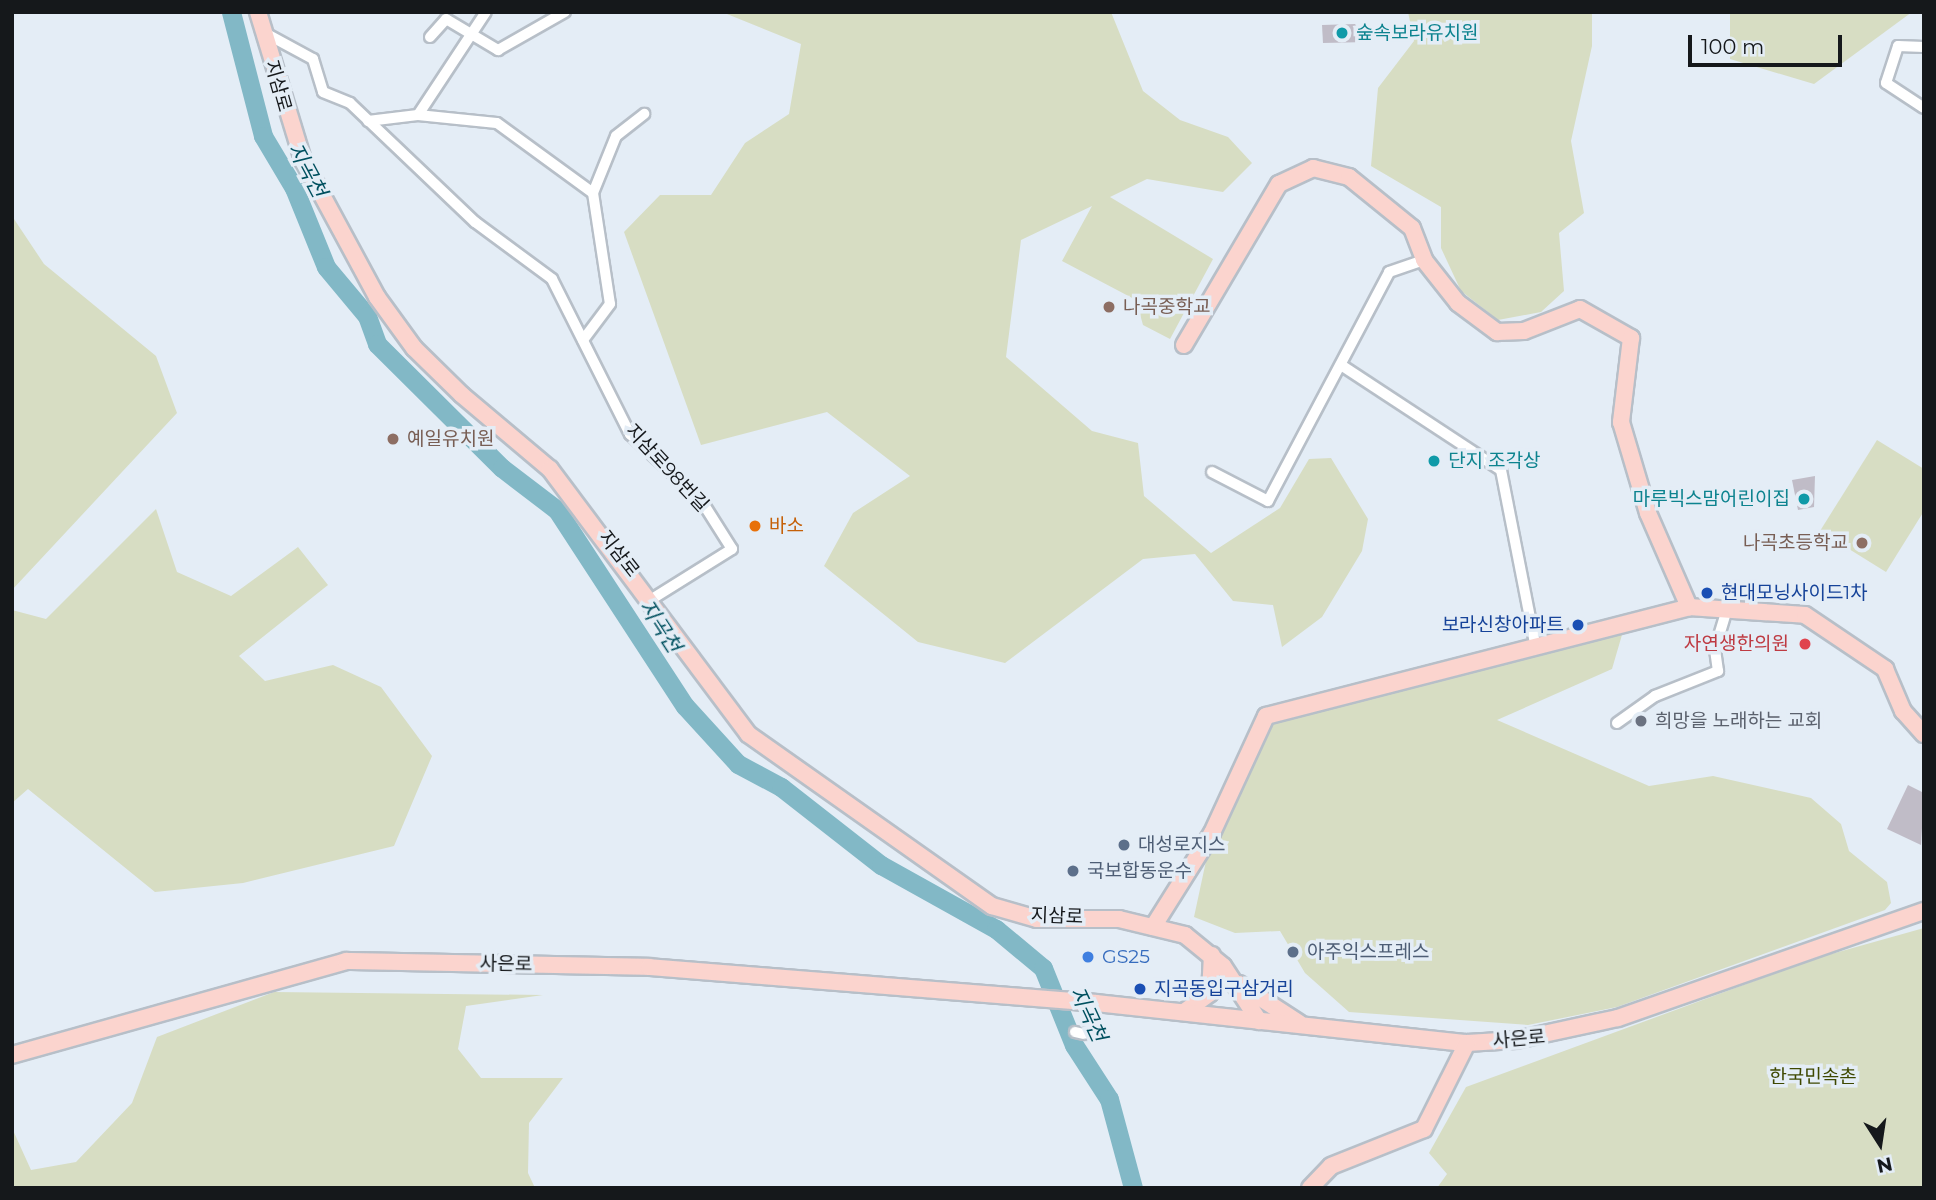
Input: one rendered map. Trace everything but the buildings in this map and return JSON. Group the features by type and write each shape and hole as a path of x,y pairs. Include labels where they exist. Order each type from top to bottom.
{"street":[{"name":"지삼로","path":"258,12 303,160 377,297 433,367 550,469 652,599 696,673 748,734 961,889 992,906 1037,919 1119,919 1185,935 1212,955 1236,982 1259,1021"},
{"path":"418,115 469,32 486,12"},
{"path":"430,37 446,19 498,50 565,12"},
{"name":"지삼로98번길","path":"263,32 313,59 323,92 350,103 475,222 552,279 631,434 701,500 732,549 652,599"},
{"path":"1924,47 1898,46 1886,83 1924,108"},
{"path":"583,340 610,304 593,193 616,136 644,114"},
{"path":"368,121 418,115 497,123 593,193"},
{"path":"1184,345 1279,184 1313,168 1349,177 1412,228 1424,260 1458,303 1497,332 1524,331 1580,309 1631,338 1621,422 1647,513 1689,607"},
{"path":"1212,472 1268,501 1389,272 1424,260"},
{"path":"1341,365 1501,470 1536,648"},
{"path":"1617,723 1655,696 1718,671 1715,649 1728,606"},
{"path":"1153,928 1212,833 1266,716 1689,607 1728,606 1805,615 1885,669 1903,711 1924,734"},
{"name":"사은로","path":"12,1055 346,961 649,967 1096,1003 1467,1043 1557,1035 1618,1018 1924,911"},
{"path":"1184,1012 1210,993 1212,955"},
{"path":"1236,982 1301,1025"},
{"path":"1310,1188 1331,1167 1424,1129 1467,1043"}],"green space":[{"path":"722,12 1111,12 1143,91 1180,120 1228,137 1252,163 1223,192 1147,179 1110,197 1213,259 1170,339 1143,325 1136,300 1062,261 1092,206 1021,240 1006,357 1092,431 1138,443 1144,496 1211,553 1280,508 1309,459 1331,458 1368,519 1362,551 1322,617 1282,647 1273,605 1233,601 1195,554 1143,559 1005,663 918,642 824,566 853,513 910,476 827,412 701,445 624,232 660,195 711,195 745,143 789,114 801,44"},
{"path":"1408,12 1592,12 1592,46 1571,141 1584,213 1559,233 1564,291 1541,312 1498,320 1461,291 1441,248 1441,207 1371,166 1378,88 1414,41"},
{"path":"1730,12 1912,12 1814,84 1730,59"},
{"path":"12,216 44,264 156,356 177,413 12,590"},
{"path":"1877,440 1924,469 1924,511 1886,572 1820,531"},
{"path":"156,509 177,572 231,596 298,547 328,585 239,656 265,681 333,665 381,687 432,756 394,846 243,883 155,892 28,789 12,803 12,610 46,619"},
{"path":"1624,628 1612,669 1497,720 1649,786 1713,776 1811,798 1841,824 1849,851 1887,882 1891,903 1885,910 1617,1007 1528,1025 1349,1012 1305,973 1280,931 1235,933 1194,917 1212,833 1266,716"},
{"name":"한국민속촌","path":"1924,928 1924,1188 1437,1188 1447,1174 1429,1153 1466,1087 1817,958"},
{"path":"274,992 543,995 466,1006 458,1049 481,1078 563,1078 529,1123 528,1173 535,1188 12,1188 12,1128 31,1170 76,1162 132,1103 157,1037"}],"waterway":[{"name":"지곡천","path":"231,12 263,136 294,188 326,267 367,316 377,344 502,468 557,510 685,706 738,764 781,787 881,865 996,929 1043,968 1074,1045 1109,1099 1133,1188"}],"place":[{"name":"숲속보라유치원","path":"1342,33"},
{"name":"나곡중학교","path":"1109,307"},
{"name":"예일유치원","path":"393,439"},
{"name":"단지 조각상","path":"1434,461"},
{"name":"마루빅스맘어린이집","path":"1804,499"},
{"name":"바소","path":"755,526"},
{"name":"나곡초등학교","path":"1862,543"},
{"name":"현대모닝사이드1차","path":"1707,593"},
{"name":"보라신창아파트","path":"1578,625"},
{"name":"자연생한의원","path":"1805,644"},
{"name":"희망을 노래하는 교회","path":"1641,721"},
{"name":"대성로지스","path":"1124,845"},
{"name":"국보합동운수","path":"1073,871"},
{"name":"아주익스프레스","path":"1293,952"},
{"name":"GS25","path":"1088,957"},
{"name":"지곡동입구삼거리","path":"1140,989"}]}
